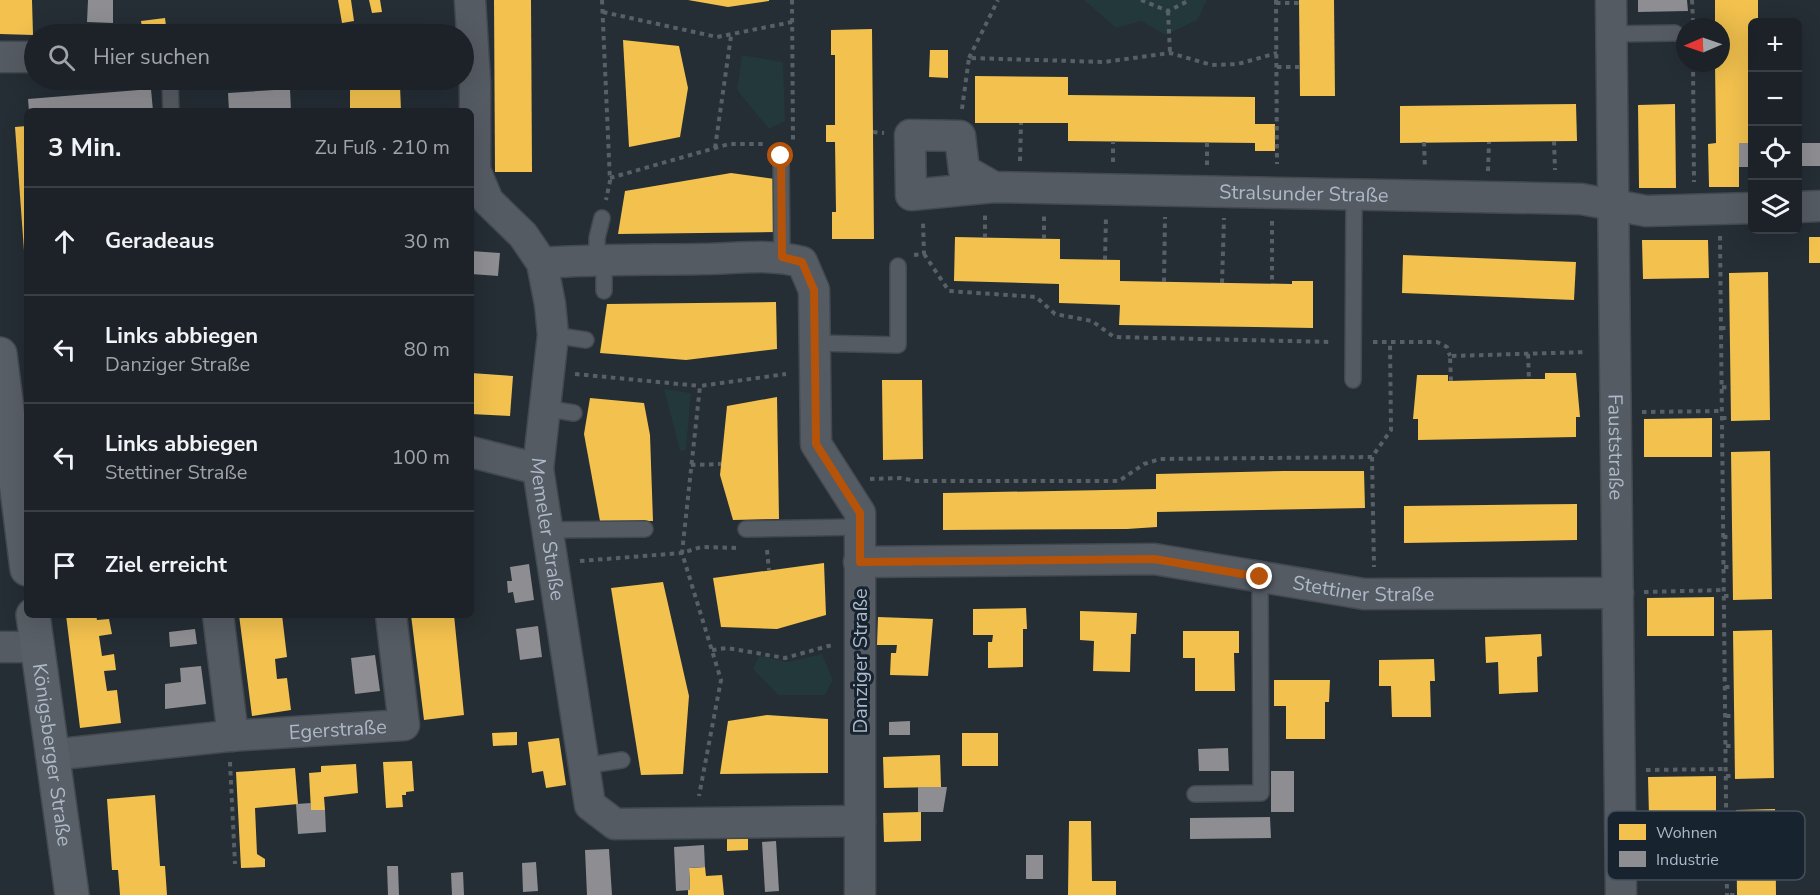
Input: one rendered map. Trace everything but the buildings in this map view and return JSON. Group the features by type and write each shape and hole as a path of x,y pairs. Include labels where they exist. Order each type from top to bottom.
{"street":[{"name":"Memeler Straße","path":"469,24 470,0"},
{"name":"Fauststraße","path":"1611,0 1620,811"},
{"path":"0,57 24,57"},
{"name":"Memeler Straße","path":"470,90 471,108"},
{"path":"922,194 911,195 910,135 960,136"},
{"name":"Stralsunder Straße","path":"960,136 964,170 1007,187"},
{"name":"Memeler Straße","path":"474,154 475,170 488,201 523,235 542,263 553,335 538,469 590,805 615,824 860,821"},
{"name":"Stralsunder Straße","path":"922,194 1007,187 1581,199 1646,211 1748,208"},
{"path":"1802,207 1820,206"},
{"path":"542,263 601,258 664,260 782,257"},
{"name":"Danziger Straße","path":"782,257 802,262 814,290 816,444 860,513 860,895"},
{"path":"0,354 24,544"},
{"path":"474,453 538,469"},
{"name":"Stettiner Straße","path":"860,562 1154,559 1375,593 1618,592"},
{"name":"Königsberger Straße","path":"33,618 72,895"},
{"path":"218,618 231,736"},
{"name":"Egerstraße","path":"51,756 231,736 404,724 391,618"},
{"path":"0,647 37,647"},
{"name":"Fauststraße","path":"1621,880 1621,895"}],"lane":[{"path":"1611,34 1676,33"},
{"path":"170,90 171,108"},
{"path":"776,150 782,257"},
{"path":"1353,380 1354,195"},
{"path":"602,218 597,238 604,291"},
{"path":"815,357 898,345 898,266"},
{"path":"553,335 586,340"},
{"path":"544,408 574,412"},
{"path":"746,529 859,527"},
{"path":"547,530 645,529"},
{"path":"1196,794 1261,793 1260,577"},
{"path":"584,766 622,760"}],"path":[{"path":"602,0 610,178 602,218"},
{"path":"792,0 793,144"},
{"path":"960,136 963,93 969,58 998,0"},
{"path":"1141,0 1168,11 1190,0"},
{"path":"1692,0 1693,18"},
{"path":"1272,284 1277,67 1276,2 1299,3"},
{"path":"1168,11 1170,53"},
{"path":"603,12 717,38 792,22"},
{"path":"715,148 732,36"},
{"path":"969,58 1104,62 1170,53 1212,65 1238,64 1276,53"},
{"path":"1277,67 1300,67"},
{"path":"1694,72 1707,209 1721,298 1727,811"},
{"path":"1007,187 1021,123"},
{"path":"610,178 729,144 776,150"},
{"path":"1105,260 1107,190"},
{"path":"1164,282 1165,191"},
{"path":"1222,283 1225,192"},
{"path":"922,194 924,254 949,291 1036,297 1055,314 1092,321 1114,337 1437,342 1447,347 1450,356 1451,381"},
{"path":"898,266 907,255 924,254"},
{"path":"1721,298 1729,298"},
{"path":"1721,328 1730,328"},
{"path":"1375,593 1372,457 1391,430 1390,342"},
{"path":"1450,356 1615,352"},
{"path":"1528,354 1528,380"},
{"path":"549,371 700,386 815,357"},
{"path":"1722,358 1730,358"},
{"path":"696,823 722,680 682,553 700,386"},
{"path":"1722,387 1731,388"},
{"path":"1616,413 1722,411"},
{"path":"1678,412 1678,418"},
{"path":"1722,418 1731,417"},
{"path":"839,480 901,477 916,482 1119,481 1144,464 1160,459 1372,457"},
{"path":"691,465 721,464"},
{"path":"1723,478 1731,478"},
{"path":"1723,507 1732,507"},
{"path":"1723,537 1732,537"},
{"path":"552,563 682,553 701,547 745,548"},
{"path":"756,548 775,549"},
{"path":"767,548 769,570"},
{"path":"1724,567 1733,567"},
{"path":"1618,592 1724,590"},
{"path":"1680,591 1680,597"},
{"path":"1724,596 1733,596"},
{"path":"712,650 727,648 785,658 839,643 860,642"},
{"path":"1725,657 1733,656"},
{"path":"1725,687 1734,687"},
{"path":"1726,716 1734,716"},
{"path":"231,736 235,864"},
{"path":"1726,746 1735,746"},
{"path":"1620,770 1726,770"},
{"path":"1682,770 1682,777"},
{"path":"1726,776 1735,776"},
{"path":"1728,880 1729,895 1737,895"}],"green space":[{"path":"1084,0 1207,0 1197,20 1166,35 1141,21 1116,28"},
{"path":"742,55 783,62 785,121 769,129 737,90"},
{"path":"664,389 691,393 686,450 680,451"},
{"path":"822,654 833,680 825,695 778,695 753,669 759,656 788,662"}],"route":[{"path":"781,156 782,257 802,262 814,290 816,444 860,513 860,562 1154,559 1260,577"}]}
